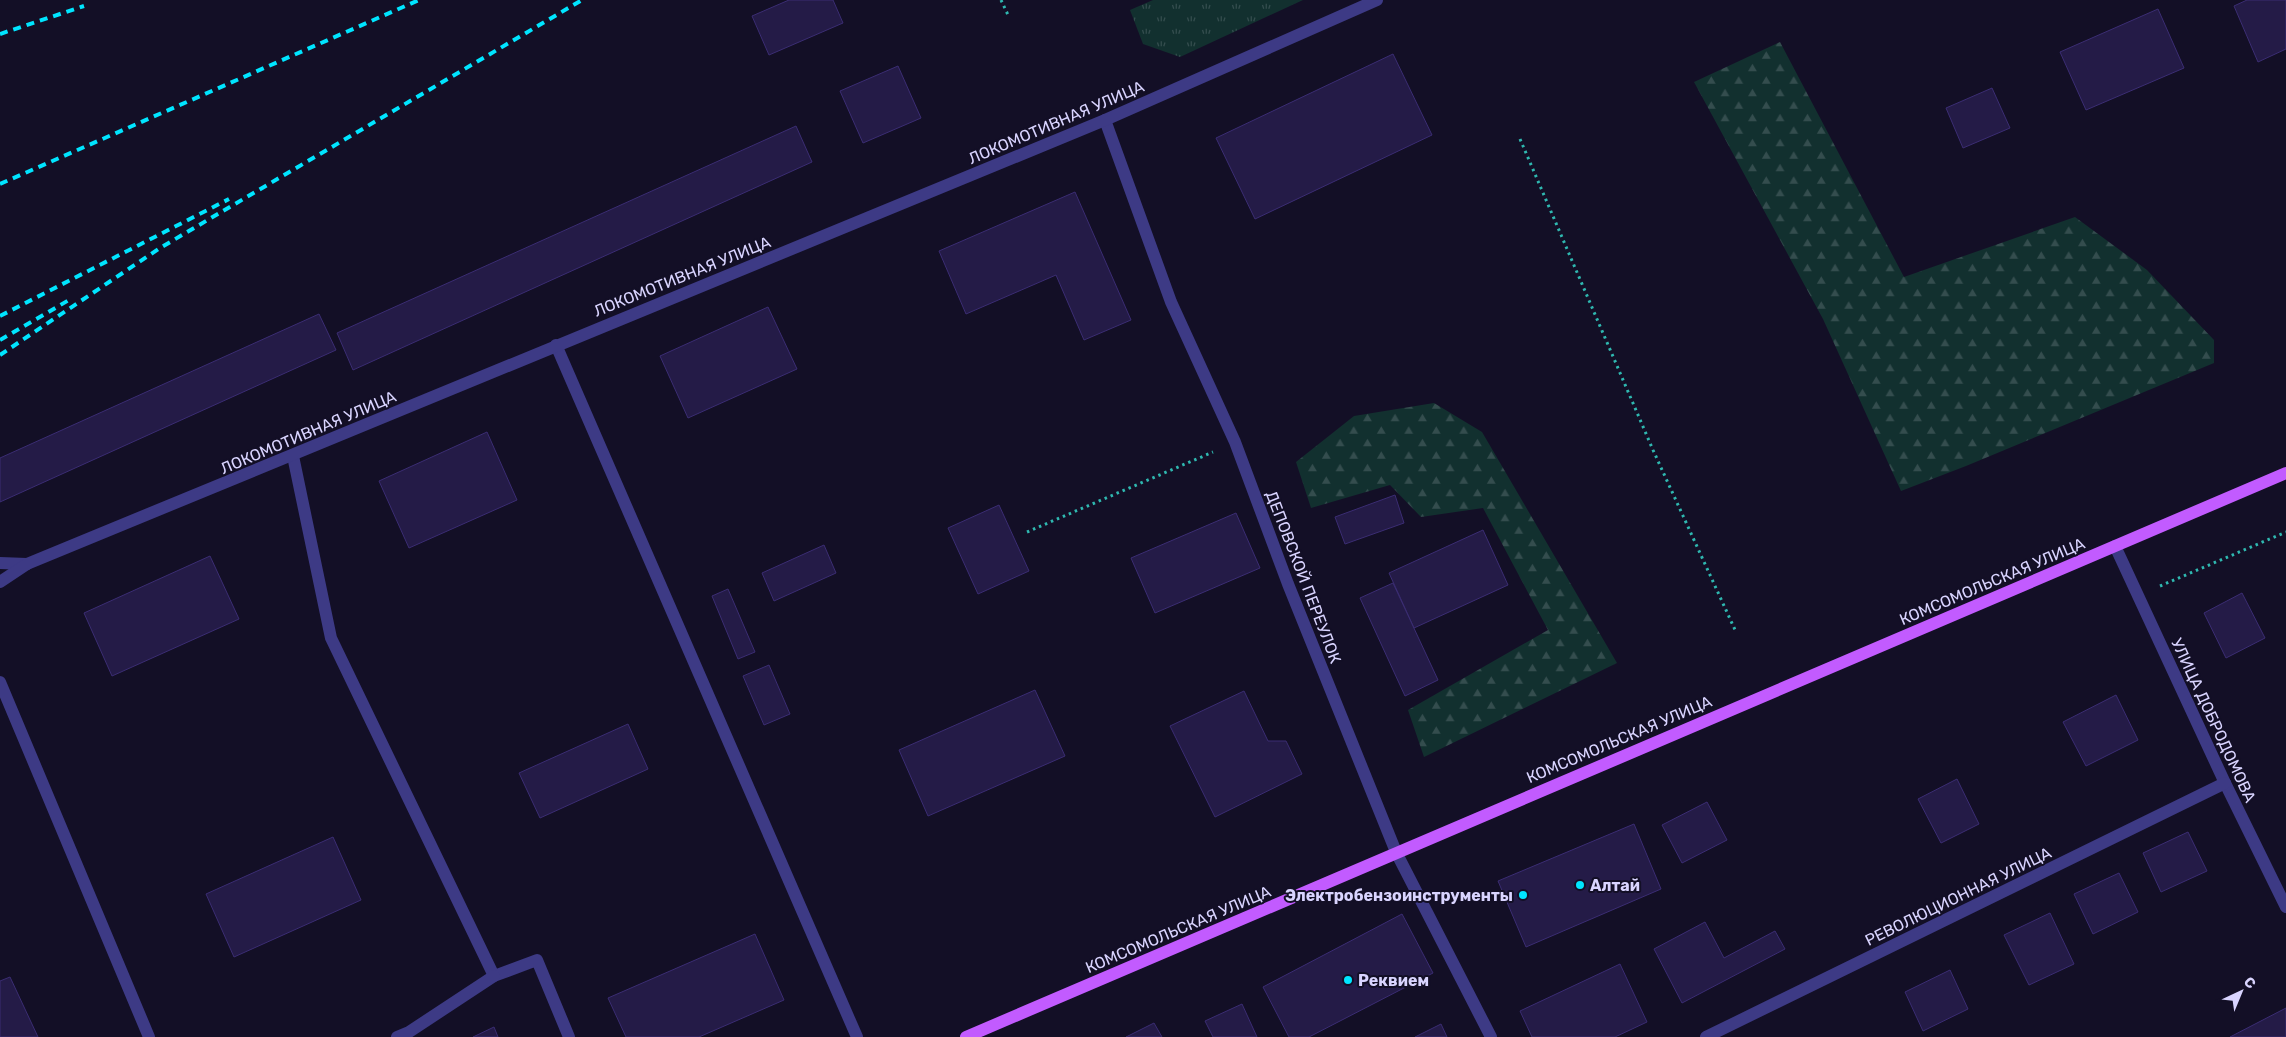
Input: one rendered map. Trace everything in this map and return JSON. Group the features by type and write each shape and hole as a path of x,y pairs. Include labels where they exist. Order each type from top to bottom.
{"main road":[{"name":"КОМСОМОЛЬСКАЯ УЛИЦА","path":"966,1037 2286,473"}],"street":[{"name":"ЛОКОМОТИВНАЯ УЛИЦА","path":"0,582 27,564 1105,120 1376,0"},
{"name":"ДЕПОВСКОЙ ПЕРЕУЛОК","path":"1105,120 1171,302 1234,442 1288,584 1396,852 1492,1037"},
{"path":"556,346 857,1037"},
{"path":"292,456 331,638 494,976"},
{"name":"УЛИЦА ДОБРОДОМОВА","path":"2115,546 2225,783 2286,907"},
{"path":"0,563 27,564"},
{"path":"0,682 149,1037"},
{"name":"РЕВОЛЮЦИОННАЯ УЛИЦА","path":"1706,1037 2225,783"},
{"path":"397,1037 409,1032 494,976 537,960 569,1037"}],"path":[{"path":"1001,0 1009,17"},
{"path":"1520,139 1653,450 1736,632"},
{"path":"1027,532 1234,442"},
{"path":"2138,596 2286,532"}],"green space":[{"path":"1153,0 1303,0 1180,57 1143,44 1130,10"},
{"path":"1780,42 1904,277 2075,217 2147,270 2214,340 2214,363 1901,491 1823,319 1694,82"},
{"path":"1434,403 1482,432 1617,663 1424,757 1408,710 1548,630 1483,508 1421,517 1390,485 1311,508 1296,462 1354,416"}],"building":[{"path":"789,0 833,0 843,23 769,55 752,16"},
{"path":"2247,0 2286,0 2286,49 2258,62 2234,6"},
{"path":"2158,9 2184,68 2086,110 2060,52"},
{"path":"1393,54 1432,135 1255,219 1216,138"},
{"path":"898,66 921,118 863,143 840,91"},
{"path":"1992,88 2010,128 1963,148 1946,108"},
{"path":"796,126 812,162 353,370 337,333"},
{"path":"1075,192 1131,320 1084,340 1056,275 966,314 939,251"},
{"path":"768,307 797,369 688,418 660,356"},
{"path":"319,314 336,350 0,502 0,458"},
{"path":"487,432 517,500 409,548 379,481"},
{"path":"1395,495 1404,523 1345,544 1335,517"},
{"path":"999,505 1029,571 978,594 948,528"},
{"path":"1236,513 1260,568 1155,613 1131,558"},
{"path":"1483,530 1508,585 1414,628 1389,573"},
{"path":"824,545 836,573 774,601 762,573"},
{"path":"210,556 239,619 112,676 84,613"},
{"path":"1393,583 1438,680 1405,696 1360,598"},
{"path":"728,589 755,652 738,659 712,596"},
{"path":"2242,593 2265,638 2226,658 2204,613"},
{"path":"769,665 790,714 764,725 743,676"},
{"path":"1035,690 1065,756 928,816 899,750"},
{"path":"1244,691 1268,741 1286,741 1302,774 1215,817 1170,726"},
{"path":"2116,695 2138,740 2086,766 2063,722"},
{"path":"628,724 648,769 540,818 519,773"},
{"path":"1957,779 1979,824 1941,843 1918,799"},
{"path":"1707,802 1727,840 1682,863 1662,825"},
{"name":"Алтай","path":"1634,824 1661,889 1526,947 1498,881"},
{"path":"2188,832 2207,871 2161,892 2143,853"},
{"path":"333,837 361,900 234,957 206,894"},
{"path":"2119,873 2138,912 2093,934 2074,894"},
{"path":"2050,913 2074,964 2029,985 2004,935"},
{"name":"Реквием","path":"1402,914 1433,973 1309,1037 1289,1037 1263,987"},
{"path":"1705,922 1724,958 1775,931 1785,949 1682,1003 1654,949"},
{"path":"755,934 784,1000 699,1037 626,1037 608,998"},
{"path":"1620,964 1647,1022 1615,1037 1532,1037 1520,1011"},
{"path":"1950,970 1968,1009 1923,1031 1905,992"},
{"path":"10,977 38,1037 0,1037 0,981"},
{"path":"1242,1004 1257,1037 1213,1037 1205,1021"},
{"path":"2286,1008 2286,1037 2230,1037"},
{"path":"1154,1023 1162,1037 1126,1037"},
{"path":"1441,1024 1447,1037 1415,1037"},
{"path":"494,1027 498,1037 473,1037"}],"railway":[{"path":"0,184 419,0"},
{"path":"0,355 160,248 582,0"},
{"path":"0,34 84,6"},
{"path":"0,316 229,199"},
{"path":"0,340 69,300"}],"place":[{"name":"Алтай","path":"1580,885"},
{"name":"Электробензоинструменты","path":"1523,895"},
{"name":"Реквием","path":"1348,980"}]}
